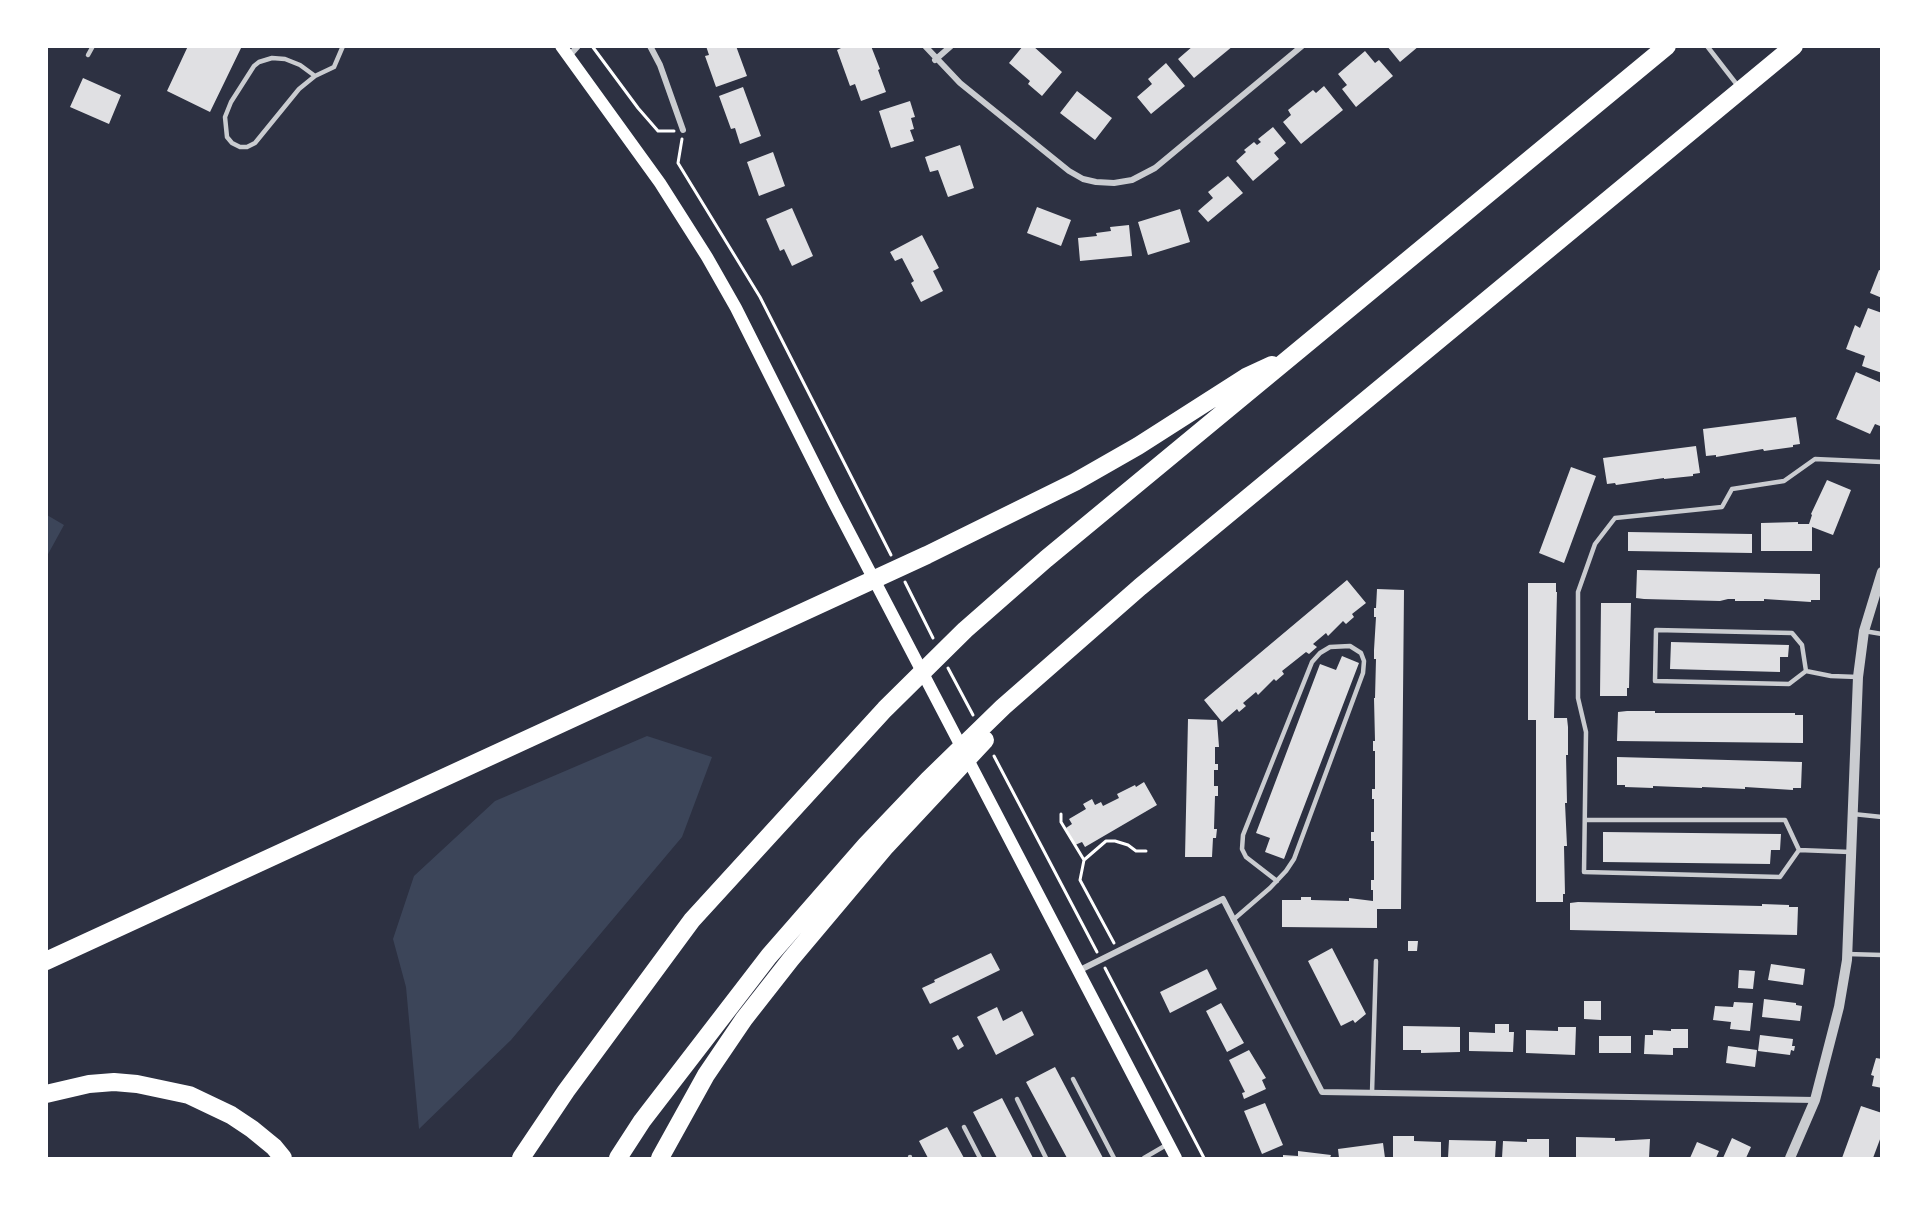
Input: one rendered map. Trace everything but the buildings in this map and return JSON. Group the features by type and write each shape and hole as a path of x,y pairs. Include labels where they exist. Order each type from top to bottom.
{"highway":[{"path":"521,1158 566,1091 692,920 885,709 966,630 1046,560 1667,46"},
{"path":"618,1158 642,1121 770,956 866,845 992,734 1003,707 1140,586 1794,46"},
{"path":"46,961 927,555 1075,482 1138,446 1246,377 1293,356"},
{"path":"660,1158 706,1075 744,1020 790,959 931,787"},
{"path":"46,966 66,953"},
{"path":"46,1094 89,1084 114,1082 137,1084 189,1095 231,1115 252,1129 274,1147 283,1158"}],"main road":[{"path":"565,51 660,183 736,308 839,513 1176,1158"}],"street":[{"path":"565,51 579,46"},
{"path":"650,46 660,65 683,130"},
{"path":"925,46 935,60 960,83 1069,171 1096,182 1114,183 1132,180 1155,168 1302,46"},
{"path":"935,60 951,46"},
{"path":"1790,1158 1815,1100 1839,1007 1847,954 1858,677 1864,631 1881,572"},
{"path":"1078,970 1223,899 1322,1092 1815,1100"}],"lane":[{"path":"88,56 93,46"},
{"path":"315,76 300,65 285,59 272,58 254,66 225,117 227,137 232,144 247,147 255,143 299,89 315,76 334,67 343,46"},
{"path":"1707,46 1741,90"},
{"path":"1799,850 1780,877 1584,872 1586,732 1578,698 1578,592 1595,544 1615,518 1722,507 1732,489 1784,481 1815,459 1881,462"},
{"path":"1806,671 1802,645 1792,633 1656,630 1655,681 1789,684 1806,671 1831,676 1858,677"},
{"path":"1864,631 1881,634"},
{"path":"1233,920 1276,881 1294,859 1363,673 1364,661 1361,653 1350,646 1330,647 1312,662 1243,835 1242,849 1246,856 1276,881"},
{"path":"1853,814 1881,817"},
{"path":"1585,820 1785,820 1799,850"},
{"path":"1799,850 1852,852"},
{"path":"1847,954 1881,955"},
{"path":"1372,1093 1376,961"},
{"path":"1073,1079 1114,1158"},
{"path":"1017,1099 1046,1158"},
{"path":"964,1127 980,1158"},
{"path":"1144,1158 1168,1144"}],"path":[{"path":"592,46 658,131 683,130 678,163 760,297 891,557"},
{"path":"902,578 935,641"},
{"path":"945,662 978,725"},
{"path":"989,746 1204,1158"},
{"path":"1061,814 1061,822 1084,860"},
{"path":"1119,950 1080,880 1084,860 1106,841 1128,845 1136,851 1146,851"}],"shaded area":[{"path":"47,515 64,525 47,556"},
{"path":"647,736 712,757 682,837 511,1040 419,1129 406,987 393,939 414,876 495,801"}]}
